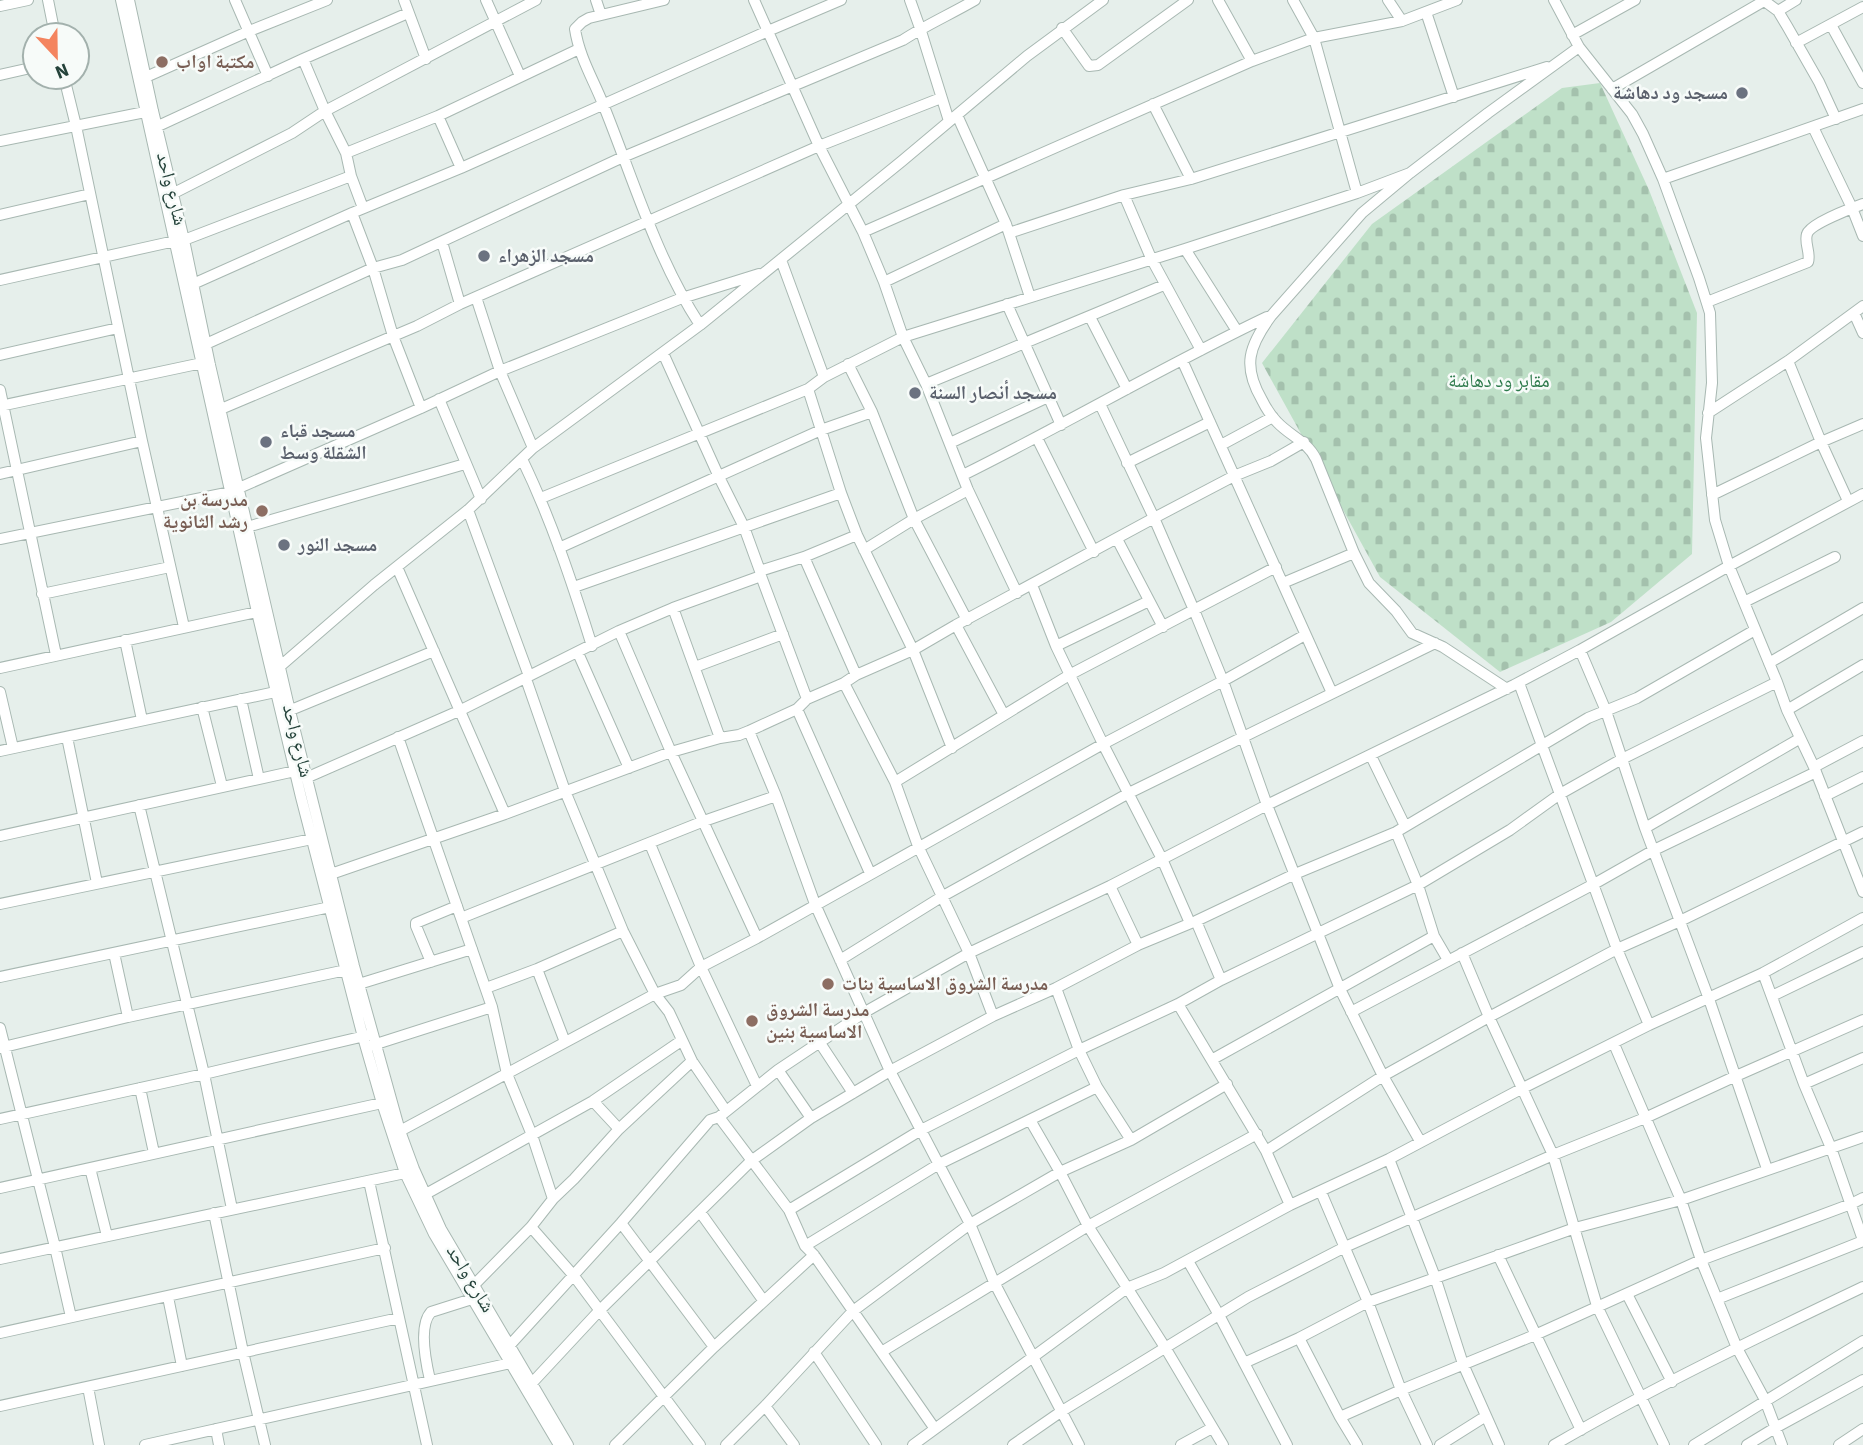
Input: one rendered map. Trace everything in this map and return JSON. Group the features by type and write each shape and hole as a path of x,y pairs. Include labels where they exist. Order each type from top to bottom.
{"street":[{"path":"0,6 28,0"},
{"path":"48,0 52,21"},
{"name":"شارع واحد","path":"121,0 145,112 193,284 221,409 222,436"},
{"name":"شارع واحد","path":"129,0 156,127 162,170 172,194 202,363 235,490 257,612 276,669"},
{"path":"235,0 268,76"},
{"path":"146,77 327,0"},
{"path":"404,0 426,59"},
{"path":"486,0 520,76"},
{"path":"172,194 536,0"},
{"path":"596,0 601,15"},
{"path":"664,0 589,18 575,29 579,48 649,221 682,298 700,325"},
{"path":"754,0 820,146 863,232 903,337 926,384 968,490 1017,593"},
{"path":"193,284 841,0"},
{"path":"910,0 941,98 985,177 1007,228 1030,297"},
{"path":"206,344 373,268 402,260 623,157 903,40 920,28 975,0"},
{"path":"276,669 481,499 533,449 700,325 1027,56 1103,0"},
{"path":"1062,28 1090,66 1098,65 1188,0"},
{"path":"1217,0 1252,61"},
{"path":"1293,0 1314,38 1357,192"},
{"path":"1388,0 1402,21"},
{"path":"863,232 1252,61 1314,38 1402,21 1457,0"},
{"path":"1554,0 1580,47 1632,114 1663,179 1707,302 1710,313 1712,383 1706,438 1715,520 1729,566 1787,710 1815,769 1863,892"},
{"path":"1572,35 1635,0"},
{"path":"1612,89 1763,0 1777,11 1836,119"},
{"path":"1777,11 1796,0"},
{"path":"1796,43 1863,7"},
{"path":"1426,12 1454,97"},
{"path":"156,127 408,13"},
{"path":"1832,25 1863,83"},
{"path":"1507,689 1435,643 1412,633 1396,611 1369,583 1311,449 1273,417 1259,396 1249,371 1250,360 1254,343 1270,316 1362,213 1488,113 1580,47"},
{"path":"346,153 438,116 579,48"},
{"path":"303,59 346,153 363,208"},
{"path":"884,282 1007,228 1191,178 1558,63"},
{"path":"0,75 21,70"},
{"path":"67,91 184,627"},
{"path":"221,409 393,336 820,146 941,98"},
{"path":"1153,104 1191,178"},
{"path":"1663,179 1863,109"},
{"path":"0,141 145,112"},
{"path":"438,116 461,168"},
{"path":"1813,127 1863,236"},
{"path":"541,498 808,388 848,364 903,337 1185,249 1410,173"},
{"path":"0,280 179,240 351,176"},
{"path":"0,215 90,194"},
{"path":"1124,195 1164,285 1201,350"},
{"path":"1707,302 1808,262 1808,232 1863,204"},
{"path":"352,213 373,268 393,336 421,408"},
{"path":"442,242 460,304"},
{"path":"1185,249 1237,331"},
{"path":"780,260 824,377"},
{"path":"0,539 235,490 500,371 682,298 766,272"},
{"path":"926,384 1164,285"},
{"path":"476,297 500,371 533,449"},
{"path":"1007,304 1061,425"},
{"path":"1708,413 1788,361 1863,306"},
{"path":"1854,313 1863,333"},
{"path":"963,475 1270,316"},
{"path":"1090,317 1127,389"},
{"path":"0,355 118,328"},
{"path":"663,353 744,527 807,699"},
{"path":"1182,360 1332,693"},
{"path":"1788,361 1848,501"},
{"path":"1,406 202,363"},
{"path":"848,364 872,412 914,519 967,620"},
{"path":"808,388 857,535 914,650 952,748"},
{"path":"0,390 1,406 56,655"},
{"path":"950,443 1048,397"},
{"path":"439,399 481,499"},
{"path":"1100,404 1194,610 1340,989 1420,1141"},
{"path":"559,548 821,430 872,412"},
{"path":"1221,445 1273,417"},
{"path":"1127,463 1210,422"},
{"path":"1712,495 1863,424"},
{"path":"1037,438 1094,552"},
{"path":"0,474 142,441"},
{"path":"331,874 505,814 671,752 749,731 797,709 807,699 914,650 1154,518 1304,442"},
{"path":"522,459 541,498 592,646"},
{"path":"247,527 465,464"},
{"name":"شارع واحد","path":"235,490 247,527 286,712 331,874 330,907 346,970 369,1041 424,1195 470,1284 472,1299 559,1445"},
{"path":"864,550 968,490"},
{"path":"573,587 841,493"},
{"path":"510,1345 710,1120 722,1114 778,1070 865,1012 969,953 1507,689 1863,494"},
{"path":"468,510 565,791 623,931 655,994 669,1012 692,1061 751,1161 789,1210 805,1246 883,1351 935,1429"},
{"path":"306,778 461,710 619,631 857,535"},
{"path":"1117,539 1163,627"},
{"path":"1283,583 1354,553"},
{"path":"804,557 856,675"},
{"path":"1744,603 1835,557"},
{"path":"42,594 170,567"},
{"path":"397,567 505,814"},
{"path":"895,782 1071,674 1276,567"},
{"path":"1032,585 1056,646 1221,981"},
{"path":"1056,646 1149,601"},
{"path":"673,608 720,738"},
{"path":"1769,663 1863,608"},
{"path":"0,668 257,612"},
{"path":"956,625 1004,715"},
{"path":"532,1383 599,1311 751,1161 811,1118 890,1071 993,1016 1055,988 1138,945 1296,873 1401,829 1588,718 1637,698 1755,630"},
{"path":"619,631 671,752 757,938"},
{"path":"695,667 783,634"},
{"path":"400,1131 655,994 681,985 701,967 1305,635"},
{"path":"125,640 142,720"},
{"path":"840,960 943,896 1129,793 1435,643"},
{"path":"1580,650 1606,711 1767,1169"},
{"path":"286,712 434,651"},
{"path":"578,653 629,768"},
{"path":"1787,710 1863,665"},
{"path":"1519,682 1617,949 1649,1025"},
{"path":"789,1210 921,1130 1418,885 1510,830 1560,794 1622,759 1777,682"},
{"path":"844,683 895,782 918,846 969,953 993,1016"},
{"path":"0,751 281,691"},
{"path":"0,692 13,748"},
{"path":"241,699 259,779"},
{"path":"202,707 222,786"},
{"path":"797,709 870,873"},
{"name":"شارع واحد","path":"286,712 295,771 312,839 359,984 382,1103 405,1173 434,1234 510,1345 568,1445"},
{"path":"749,731 816,904 890,1071 970,1224 994,1282 1079,1445"},
{"path":"67,737 97,883"},
{"path":"398,737 486,988 507,1074 532,1135 553,1199"},
{"path":"1645,828 1800,739"},
{"path":"1351,1012 1654,850 1815,769 1863,741"},
{"path":"1371,756 1401,829 1434,936 1448,960"},
{"path":"0,836 295,771"},
{"path":"1825,796 1863,777"},
{"path":"461,918 705,821 776,796"},
{"path":"139,805 188,1004 232,1209"},
{"path":"1266,1151 1384,1076 1489,1017 1617,949 1863,832"},
{"path":"0,904 312,839"},
{"path":"650,844 701,967 757,1086"},
{"path":"1110,886 1138,945"},
{"path":"431,962 416,923 457,906"},
{"path":"0,977 330,907"},
{"path":"913,1445 1127,1289 1188,1261 1290,1205 1389,1159 1649,1025 1763,973 1863,918"},
{"path":"486,988 623,931"},
{"path":"1213,1059 1434,936"},
{"path":"359,984 472,948"},
{"path":"1772,996 1863,952"},
{"path":"114,953 128,1017"},
{"path":"1462,953 1553,1155 1597,1306 1664,1445"},
{"path":"537,969 565,1042"},
{"path":"2,1047 346,970"},
{"path":"1717,1299 1863,1240 1831,1148 1763,973"},
{"path":"1055,988 1079,1050 1097,1087 1131,1140"},
{"path":"1178,1004 1257,1134 1290,1205"},
{"path":"0,1119 369,1041 492,1007"},
{"path":"1013,1445 1062,1411 1248,1297 1345,1247 1553,1155 1645,1118 1863,1020"},
{"path":"0,1028 2,1047 22,1115 71,1317"},
{"path":"424,1195 593,1101 681,1041"},
{"path":"820,1043 853,1093"},
{"path":"1614,1044 1681,1200 1701,1260 1737,1348 1765,1400 1782,1445"},
{"path":"1804,1084 1863,1058"},
{"path":"470,1284 531,1227 553,1199 619,1129 692,1061"},
{"path":"778,1070 811,1118"},
{"path":"726,1445 853,1311 970,1224 1060,1172 1131,1140 1227,1084"},
{"path":"805,1246 939,1164 1097,1087"},
{"path":"140,1088 154,1153"},
{"path":"593,1101 619,1129"},
{"path":"0,1188 382,1103"},
{"path":"1030,1120 1088,1226 1223,1445"},
{"path":"883,1351 1088,1226 1257,1134"},
{"path":"1244,1363 1368,1302 1436,1277 1575,1228 1681,1200 1863,1137"},
{"path":"1389,1159 1436,1277 1463,1364 1499,1445"},
{"path":"90,1168 107,1236"},
{"path":"0,1259 405,1173"},
{"path":"369,1181 427,1445"},
{"path":"1321,1192 1368,1302 1401,1390 1427,1445"},
{"path":"1340,1417 1535,1335 1701,1260 1863,1198"},
{"path":"700,1212 763,1300"},
{"path":"214,1213 265,1445"},
{"path":"621,1223 714,1348"},
{"path":"531,1227 573,1276 700,1445"},
{"path":"0,1333 385,1248"},
{"path":"615,1445 763,1300 814,1255"},
{"path":"1498,1255 1581,1430"},
{"path":"1188,1261 1287,1445"},
{"path":"1554,1445 1640,1396 1863,1287"},
{"path":"1627,1294 1672,1382"},
{"path":"168,1297 182,1366"},
{"path":"430,1380 424,1353 426,1317 431,1312 472,1299"},
{"path":"0,1406 399,1318"},
{"path":"1299,1338 1357,1445"},
{"path":"1694,1445 1863,1341"},
{"path":"814,1352 876,1445"},
{"path":"145,1445 510,1363"},
{"path":"1747,1445 1863,1380"},
{"path":"88,1387 99,1445"},
{"path":"765,1406 794,1445"},
{"path":"1440,1445 1486,1416"},
{"path":"1181,1445 1212,1428"},
{"path":"216,1429 219,1445"},
{"path":"1839,1445 1863,1429"}],"green space":[{"name":"مقابر ود دهاشة","path":"1600,83 1649,190 1697,313 1692,554 1611,622 1500,672 1380,577 1262,363 1372,224 1562,88"}],"place":[{"name":"مكتبة اواب","path":"162,62"},
{"name":"مسجد ود دهاشة","path":"1742,93"},
{"name":"مسجد الزهراء","path":"484,256"},
{"name":"مسجد أنصار السنة","path":"915,393"},
{"name":"مسجد قباء الشقلة وسط","path":"266,442"},
{"name":"مدرسة بن رشد الثانوية","path":"262,511"},
{"name":"مسجد النور","path":"284,545"},
{"name":"مدرسة الشروق الاساسية بنات","path":"828,984"},
{"name":"مدرسة الشروق الاساسية بنين","path":"752,1021"}]}
